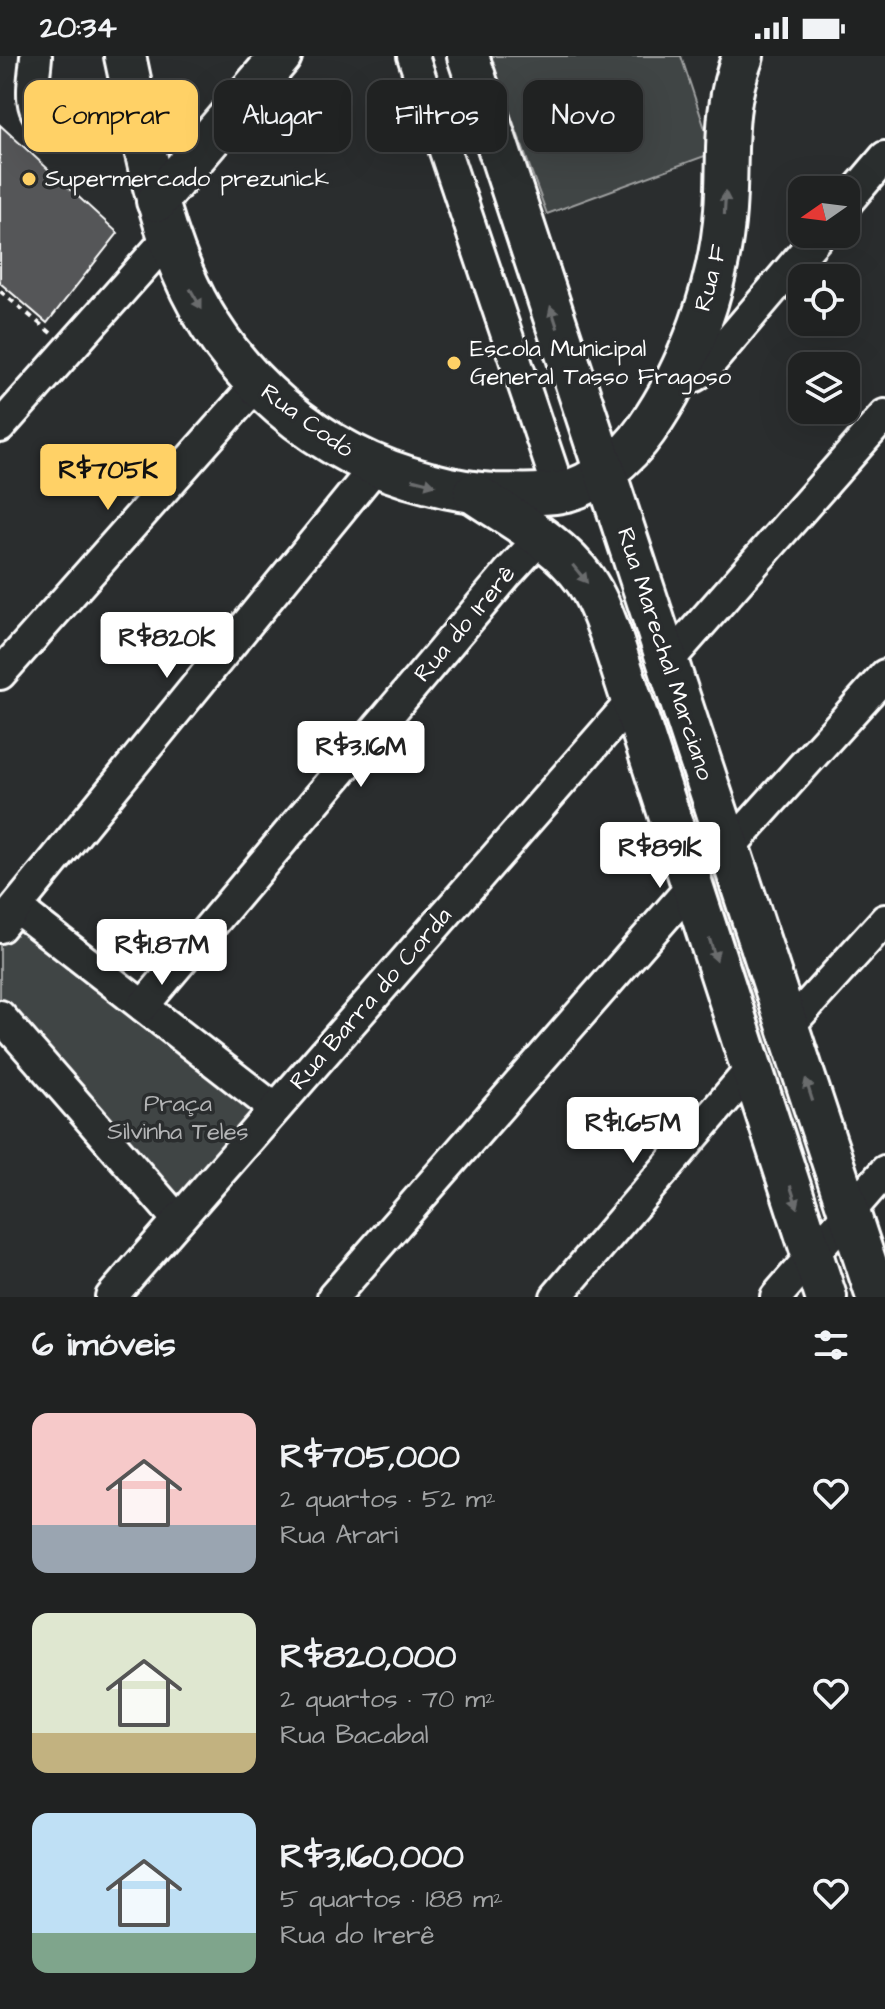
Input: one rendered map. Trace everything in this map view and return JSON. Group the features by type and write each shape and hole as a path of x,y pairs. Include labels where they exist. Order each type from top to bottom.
{"main road":[{"name":"Rua Codó","path":"125,56 130,80"},
{"path":"163,219 281,56"},
{"name":"Rua Marechal Marciano","path":"468,56 877,1297"},
{"name":"Rua F","path":"605,471 618,462 646,431 674,385 703,314 717,263 725,211 728,114 743,56"},
{"name":"Rua Codó","path":"147,152 163,219 192,292 222,341 256,385 324,439 376,466 413,479 474,493 560,493 587,483 605,471"},
{"name":"Rua Marechal Marciano","path":"474,493 541,537 569,562 593,592 632,701 826,1297"}],"street":[{"path":"34,80 36,56"},
{"path":"413,56 560,493"},
{"path":"860,186 885,157"},
{"path":"0,427 69,348 163,219"},
{"path":"674,385 706,368 808,248"},
{"path":"0,674 256,385"},
{"path":"668,661 885,415"},
{"path":"275,1109 143,1006 8,918 376,466"},
{"name":"Rua do Irerê","path":"143,1006 541,537"},
{"path":"729,848 885,675"},
{"name":"Rua Barra do Corda","path":"111,1297 632,701"},
{"path":"333,1297 692,886"},
{"path":"788,1027 885,920"},
{"path":"0,1016 178,1220"},
{"path":"556,1297 752,1068"},
{"path":"776,1297 885,1171"}],"path":[{"path":"0,291 69,348"}],"green space":[{"path":"489,56 681,56 713,153 547,214 524,152 643,152 643,80 523,80 523,149 507,105 507,80 498,80"},
{"name":"Praça Silvinha Teles","path":"19,919 258,1111 178,1202 0,1002 0,942"}],"building":[{"name":"Supermercado prezunick","path":"0,125 24,147 24,152 30,152 118,233 47,323 0,283"}],"waterway":[{"path":"657,708 805,1167"}],"place":[{"name":"Supermercado prezunick","path":"29,179"},
{"name":"Escola Municipal General Tasso Fragoso","path":"454,363"}]}
